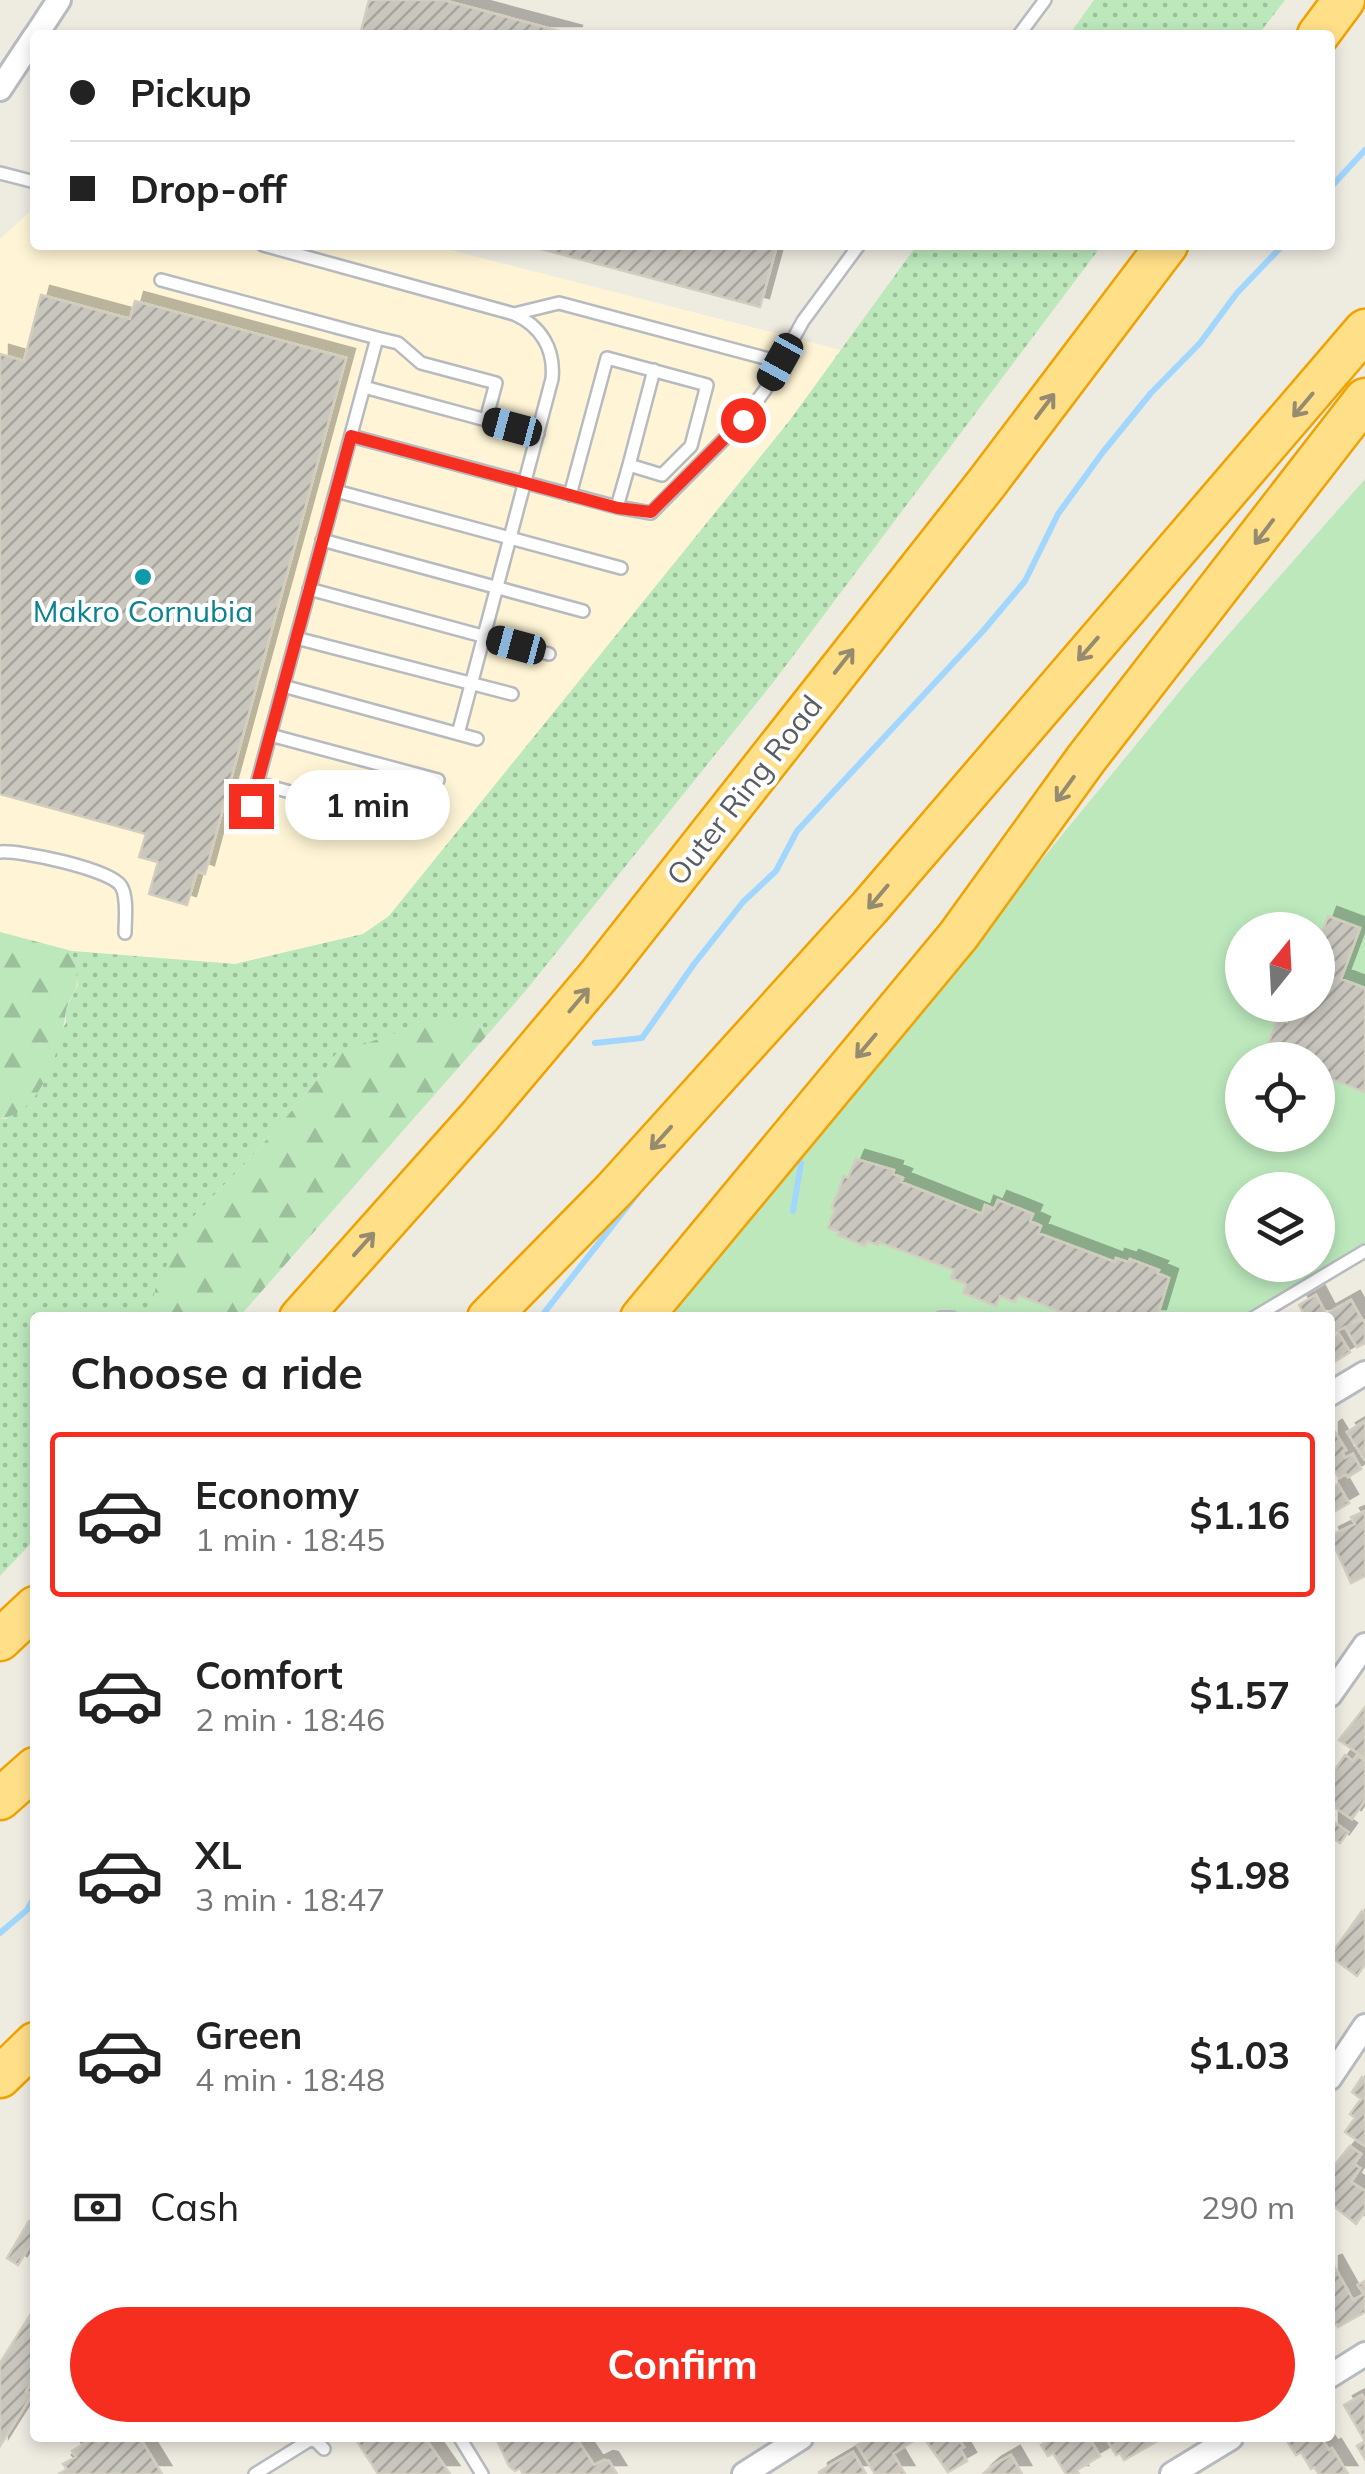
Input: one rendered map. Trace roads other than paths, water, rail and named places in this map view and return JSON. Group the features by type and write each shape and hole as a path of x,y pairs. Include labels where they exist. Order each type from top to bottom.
{"highway":[{"path":"1322,30 1344,0"},
{"name":"Outer Ring Road","path":"305,1312 600,976 986,484 1163,250"},
{"path":"494,1312 614,1190 870,907 1365,330"},
{"path":"646,1312 958,936 1086,759 1365,398"},
{"path":"0,1640 30,1612"},
{"path":"0,1799 30,1772"},
{"path":"0,2077 30,2048"}],"street":[{"path":"39,30 59,0"},
{"path":"0,89 30,44"},
{"path":"1335,1391 1365,1373"},
{"path":"1335,1688 1365,1645"},
{"path":"1335,2071 1365,2026"},
{"path":"1335,2373 1365,2354"},
{"path":"754,2472 795,2442"},
{"path":"1184,2471 1226,2442"}],"lane":[{"path":"1023,30 1045,0"},
{"path":"0,173 30,181"},
{"path":"281,250 514,314 539,331 552,358 552,379 458,734"},
{"path":"351,436 618,508 651,512 743,420 804,320 856,250"},
{"path":"161,280 398,343 422,363 496,383 486,420"},
{"path":"514,314 559,303 780,362"},
{"path":"251,806 377,338"},
{"path":"570,495 607,358 707,385 691,446 662,475 629,466"},
{"path":"618,508 654,370"},
{"path":"364,387 538,434"},
{"path":"336,491 621,568"},
{"path":"322,540 583,611"},
{"path":"310,589 549,654"},
{"path":"296,638 512,694"},
{"path":"283,686 477,739"},
{"path":"270,735 438,780"},
{"path":"257,784 401,822"},
{"path":"0,852 23,854 112,878 124,894 125,933"},
{"path":"1263,1312 1365,1251"},
{"path":"254,2474 307,2442"},
{"path":"318,2442 324,2449"},
{"path":"462,2442 482,2474"}],"waterway":[{"path":"1335,183 1365,150"},
{"path":"595,1043 642,1038 743,902 776,871 797,831 1025,581 1058,514 1103,452 1278,250"},
{"path":"793,1211 801,1163"},
{"path":"545,1312 638,1193"},
{"path":"0,1933 30,1905"}],"place":[{"name":"Makro Cornubia","path":"143,577"}]}
